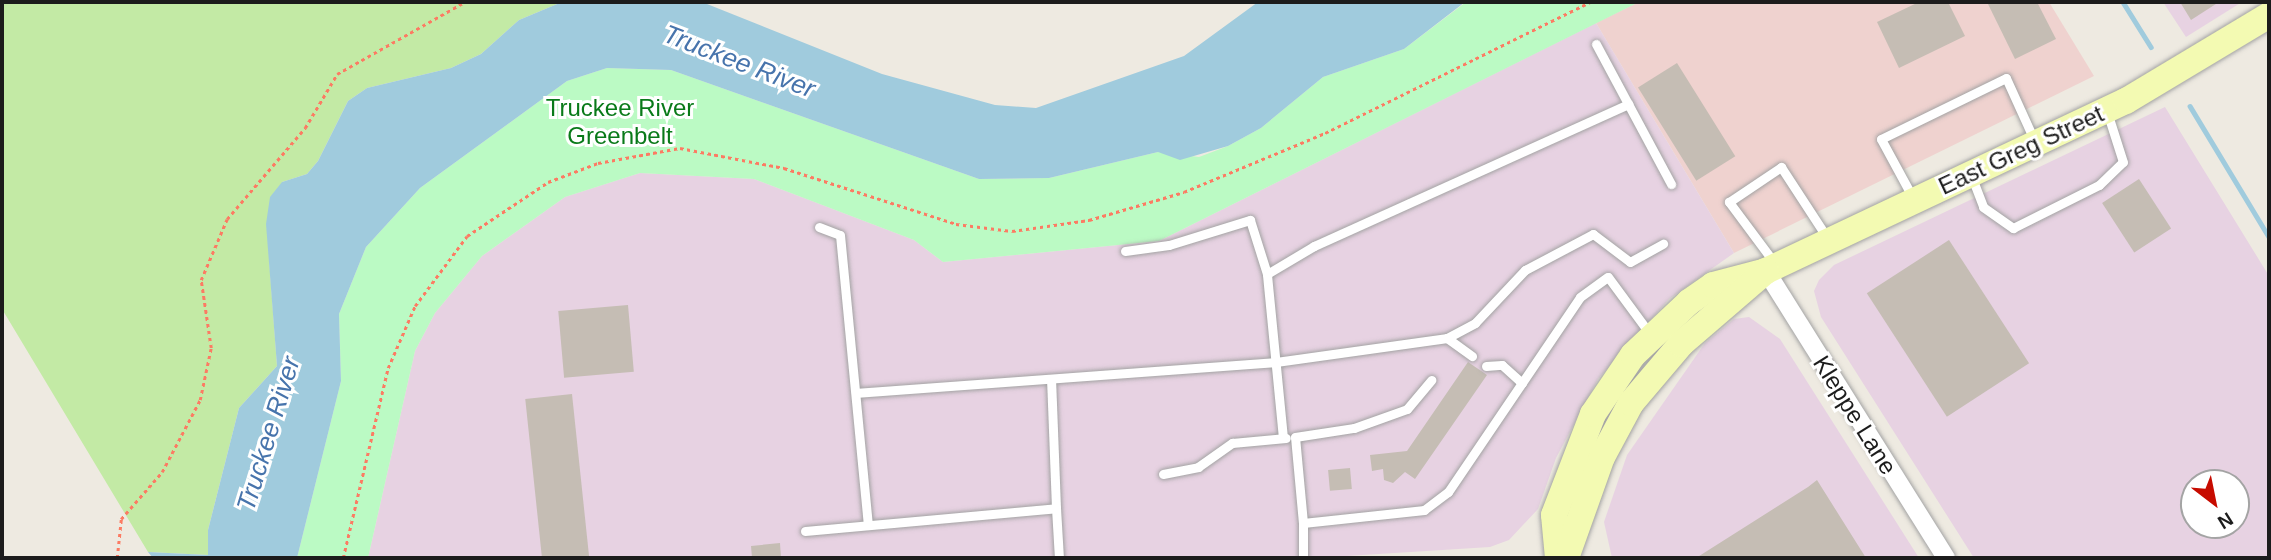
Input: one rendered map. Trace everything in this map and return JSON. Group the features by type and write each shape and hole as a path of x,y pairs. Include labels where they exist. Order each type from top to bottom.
{"main road":[{"name":"East Greg Street","path":"1558,558 1554,515 1577,445 1609,386 1651,335 1713,285 1771,269 2107,110 2269,15"},
{"name":"East Greg Street","path":"1566,558 1602,457 1631,403 1681,344 1771,269"}],"street":[{"name":"Kleppe Lane","path":"1771,269 1946,558"}],"lane":[{"path":"1596,44 1671,184"},
{"path":"1914,201 1881,139 2006,78 2036,144"},
{"path":"1267,274 1314,246 1628,104"},
{"path":"1970,175 1983,207 2013,228 2099,185 2123,162 2107,110"},
{"path":"1771,269 1729,202 1781,167 1829,241"},
{"path":"1125,250 1169,246 1250,220 1267,274 1283,438"},
{"path":"819,227 840,235 868,525"},
{"path":"856,393 1276,362 1447,338 1475,323 1525,270 1593,234 1630,262 1663,244"},
{"path":"1303,523 1424,509 1448,492 1580,297 1608,277 1651,335"},
{"path":"1447,338 1472,356"},
{"path":"1486,366 1502,365 1522,383"},
{"path":"1051,379 1059,558"},
{"path":"1163,474 1198,467 1232,443 1354,428 1408,409 1431,380"},
{"path":"1294,437 1303,523 1303,558"},
{"path":"805,531 1056,508"}],"path":[{"path":"117,558 121,519 162,472 200,400 211,348 201,280 228,219 305,128 337,74 466,2"},
{"path":"343,558 388,368 415,306 467,236 548,182 598,163 680,148 784,168 956,224 1012,231 1089,220 1184,192 1325,133 1590,2"}],"shaded area":[{"path":"1639,2 2049,2 2094,76 1734,253 1596,23"},
{"path":"2163,2 2242,2 2186,37"},
{"path":"1596,23 1734,253 1669,299 1598,379 1556,458 1538,509 1509,540 1490,547 1315,558 368,558 415,351 435,313 482,256 565,197 640,173 754,179 914,240 943,262 1159,241"},
{"path":"2165,107 2269,276 2269,558 1974,558 1821,317 1814,291 1819,280 1834,265"},
{"path":"1749,317 1780,339 1919,558 1612,558 1604,522 1627,455 1705,343 1734,319"}],"green space":[{"path":"2,2 562,2 519,20 481,54 451,68 367,88 348,101 318,161 307,174 282,182 269,258 277,366 239,408 208,530 208,555 148,552 2,309"},
{"name":"Truckee River Greenbelt","path":"1466,2 1639,2 1159,241 943,262 914,240 754,179 640,173 565,197 482,256 435,313 415,351 368,558 297,558 341,381 339,314 366,247 420,188 567,81 607,68 671,70 979,179 1049,178 1158,152 1199,157 1228,146 1261,128 1323,77 1404,49"}],"water":[{"name":"Truckee River","path":"562,2 702,2 882,74 995,105 1036,108 1184,56 1258,2 1465,2 1404,49 1323,77 1261,128 1228,146 1180,160 1158,152 1049,178 979,179 671,70 607,68 567,81 420,188 366,247 339,314 341,381 297,558 153,558 148,552 208,555 208,530 239,408 277,366 266,224 270,197 282,182 307,174 318,161 348,101 367,88 451,68 481,54 519,20"}],"building":[{"path":"1919,2 1948,2 1965,36 1899,68 1877,22"},
{"path":"1987,2 2037,2 2056,39 2015,59"},
{"path":"2180,2 2219,2 2191,20"},
{"path":"1677,63 1735,156 1696,181 1638,87"},
{"path":"2139,179 2171,228 2134,252 2102,203"},
{"path":"1949,240 2029,363 1947,417 1867,293"},
{"path":"628,305 634,372 564,378 558,311"},
{"path":"1468,362 1487,375 1415,479 1405,472 1393,483 1384,480 1383,469 1372,471 1370,455 1407,451"},
{"path":"572,394 589,558 542,558 525,399"},
{"path":"1350,468 1352,489 1330,491 1328,470"},
{"path":"1817,480 1866,558 1696,558 1808,487"},
{"path":"780,543 781,558 752,558 751,546"}],"waterway":[{"path":"2123,2 2151,47"},
{"path":"2190,106 2269,237"}]}
